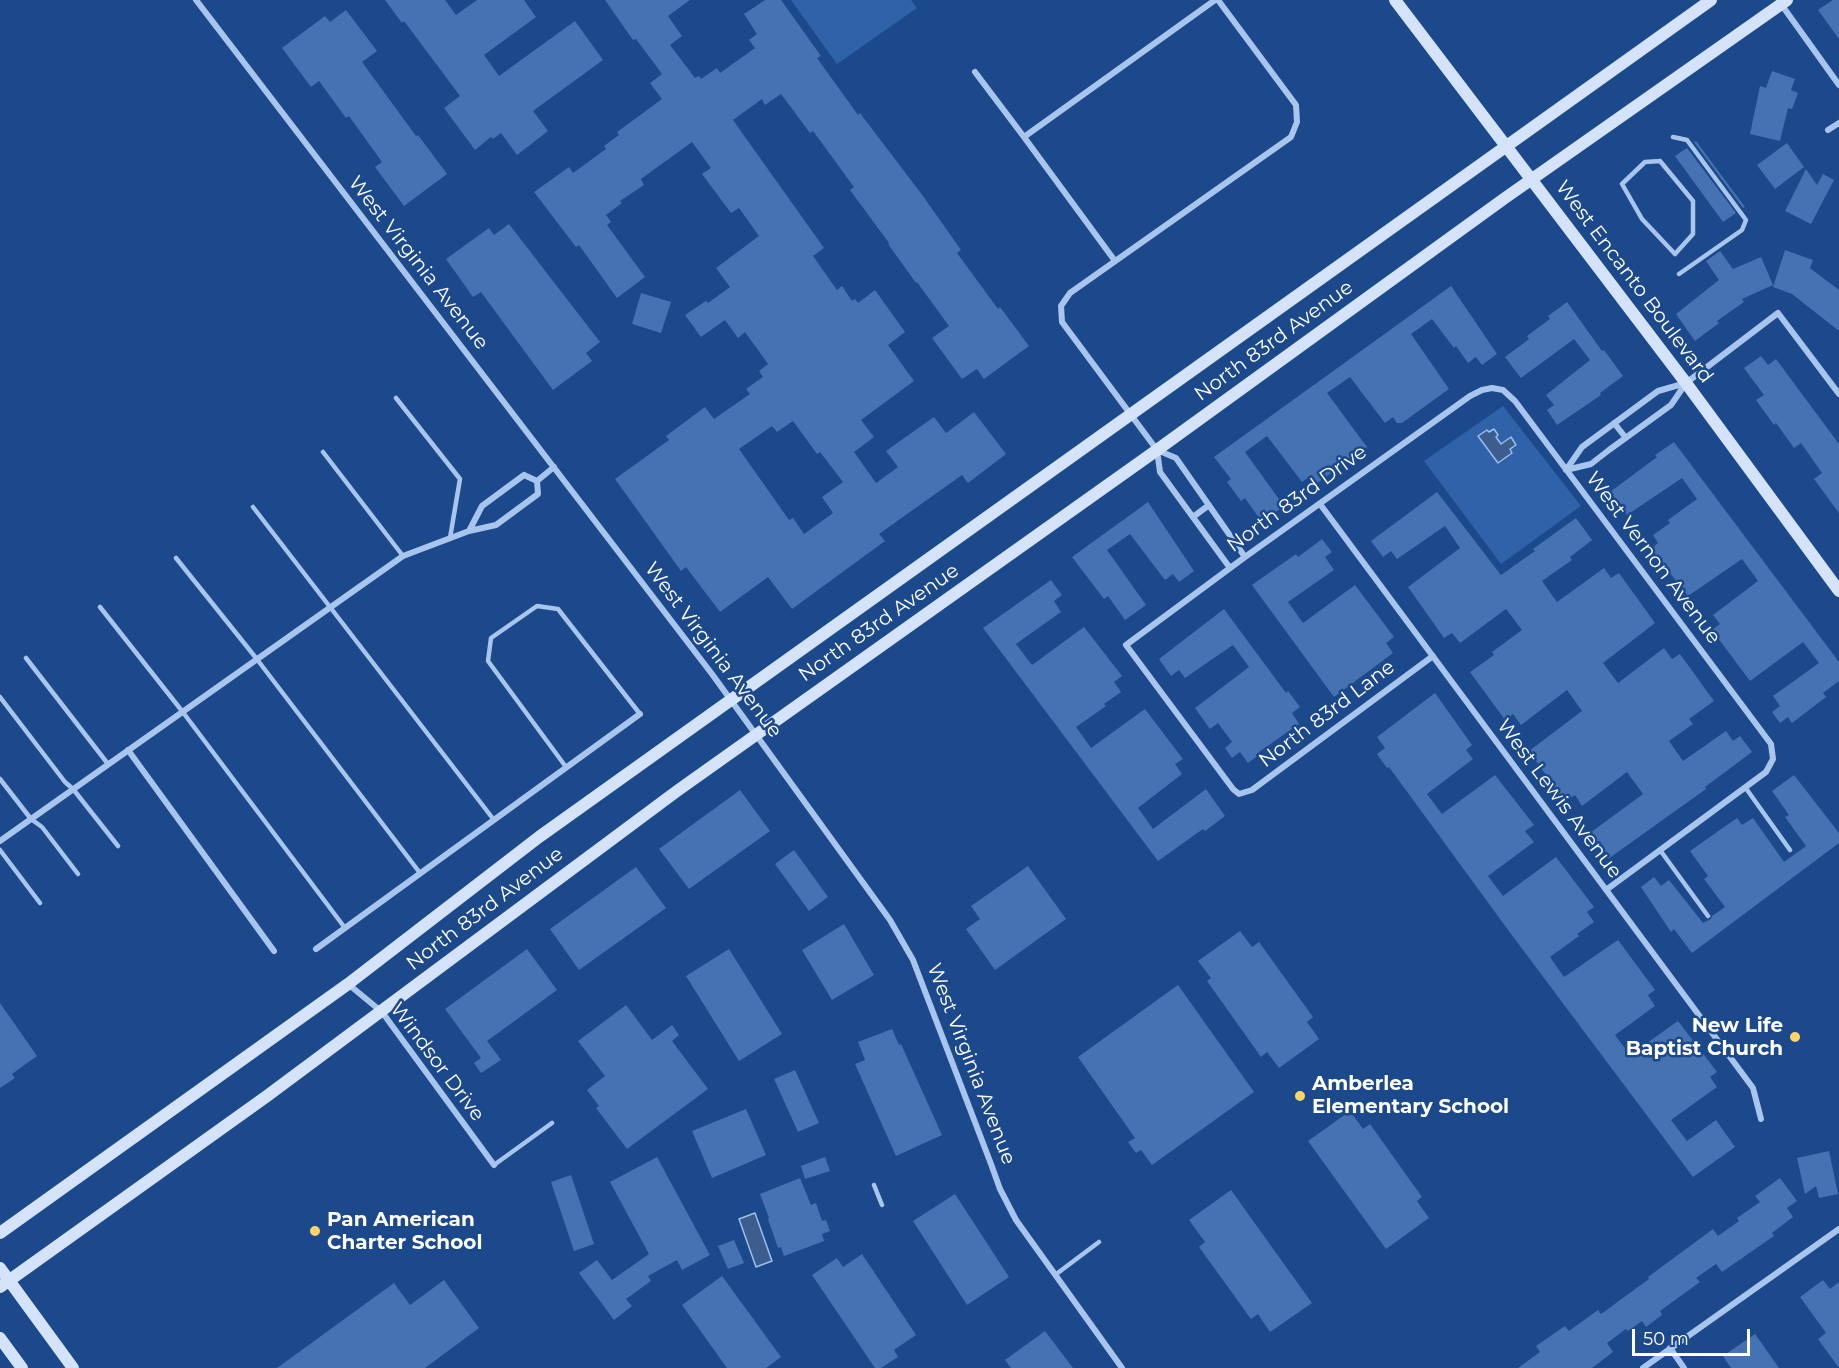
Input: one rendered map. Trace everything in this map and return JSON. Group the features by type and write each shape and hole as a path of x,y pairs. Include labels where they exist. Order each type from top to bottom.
{"main road":[{"name":"West Encanto Boulevard","path":"1395,0 1686,383 1839,591"},
{"name":"North 83rd Avenue","path":"0,1233 348,984 539,837 1711,0"},
{"name":"North 83rd Avenue","path":"4,1284 381,1012 571,869 756,735 1784,2"},
{"path":"0,1269 4,1284 73,1368"},
{"path":"0,1338 22,1368"}],"street":[{"name":"West Virginia Avenue","path":"196,0 730,700 890,920 913,960 1000,1189 1016,1220 1122,1368"},
{"path":"1024,136 1216,0 1296,105 1297,122 1291,137 1070,293 1061,306 1062,321 1157,450 1160,472 1230,568"},
{"path":"1784,2 1839,86"},
{"path":"975,72 1115,261"},
{"path":"1828,130 1839,123"},
{"path":"1566,470 1591,464 1671,405 1686,383 1778,313 1839,394"},
{"path":"1566,470 1582,447 1658,391 1686,383"},
{"name":"West Vernon Avenue","path":"1492,388 1503,390 1515,400 1771,744 1773,759 1766,772 1745,788"},
{"name":"North 83rd Drive","path":"1239,794 1126,645 1470,396 1492,388"},
{"path":"1614,423 1626,438"},
{"path":"1157,450 1176,458 1245,557"},
{"path":"537,481 554,467"},
{"path":"469,531 482,506 524,476 537,481"},
{"path":"0,841 403,556 469,531 496,525 538,494 537,481"},
{"name":"West Lewis Avenue","path":"1320,504 1753,1088 1761,1119"},
{"path":"1193,517 1209,505"},
{"name":"North 83rd Lane","path":"1239,794 1252,790 1433,656"},
{"path":"316,949 640,714"},
{"path":"128,750 274,951"},
{"path":"1606,890 1745,788"},
{"name":"Windsor Drive","path":"348,984 381,1012 494,1165"},
{"path":"1643,1368 1839,1229"},
{"path":"1670,1348 1684,1368"}],"lane":[{"path":"1673,137 1687,140 1746,220 1742,230 1679,274"},
{"path":"1660,161 1693,201 1693,234 1675,254 1642,219 1622,184 1645,162 1660,161"},
{"path":"396,398 459,479 450,538"},
{"path":"323,452 403,556"},
{"path":"253,507 494,820"},
{"path":"176,558 256,658 420,873"},
{"path":"566,767 488,662 490,638 537,606 558,609 640,714"},
{"path":"100,607 182,711 345,928"},
{"path":"26,658 108,764"},
{"path":"0,697 64,782 73,789 118,846"},
{"path":"0,778 78,874"},
{"path":"1745,788 1790,850"},
{"path":"0,850 40,903"},
{"path":"1660,850 1708,916"},
{"path":"494,1165 552,1123"},
{"path":"874,1185 882,1205"},
{"path":"1055,1275 1099,1242"}],"shaded area":[{"path":"791,0 911,0 917,8 837,64"},
{"path":"1503,406 1581,506 1501,564 1424,461"},
{"path":"1494,429 1501,444 1511,437 1516,445 1510,449 1512,453 1498,463 1478,436 1487,430 1489,432"},
{"path":"755,1213 772,1261 756,1267 739,1219"}],"building":[{"path":"385,0 445,0 456,15 477,0 524,0 536,17 484,55 499,76 575,21 603,60 533,111 548,131 517,155 501,133 493,139 491,137 475,150 444,108 460,96 404,21 402,23"},
{"path":"605,0 690,0 668,16 682,36 670,45 695,78 699,76 701,79 717,68 720,73 755,48 749,40 757,34 744,14 765,0 781,0 821,56 817,58 858,115 860,113 923,196 961,250 957,253 998,309 1000,307 1029,346 984,379 977,369 962,379 932,338 949,326 850,190 854,187 813,131 810,133 781,94 765,105 762,99 733,120 824,248 813,256 837,290 842,286 852,301 855,299 858,303 875,290 905,332 888,345 914,381 861,420 874,437 854,452 876,483 898,467 886,451 934,417 946,433 974,412 1006,454 968,483 962,475 879,534 885,541 792,609 768,577 720,612 686,567 681,571 615,479 669,440 666,436 705,407 714,419 750,394 746,389 763,377 759,371 768,364 745,332 738,338 725,320 701,337 685,315 706,301 708,303 730,287 716,268 759,236 739,208 731,213 702,174 711,168 692,142 641,179 644,185 620,201 622,203 606,215 611,222 607,225 645,277 617,298 579,245 576,247 534,192 569,167 573,173 606,149 604,146 619,135 617,132 662,99 650,83 662,74 636,39 633,40","holes":["793,421 817,454 820,452 843,482 822,497 833,513 804,534 793,518 789,520 739,449 772,426 777,432"]},
{"path":"1833,0 1839,0 1839,39 1818,10"},
{"path":"346,10 377,51 362,62 447,174 404,206 375,167 382,162 349,116 346,118 319,81 311,87 282,48 325,16 330,22"},
{"path":"1772,71 1795,79 1791,90 1798,93 1792,109 1788,108 1780,141 1750,134 1760,86 1766,88"},
{"path":"1696,141 1745,207 1743,208 1694,142"},
{"path":"1787,143 1804,167 1775,189 1757,165"},
{"path":"1687,148 1736,213 1723,222 1675,156"},
{"path":"1806,169 1817,185 1823,174 1834,180 1811,224 1785,211"},
{"path":"509,224 600,342 586,353 592,361 553,390 481,292 473,297 446,259 489,228 494,235"},
{"path":"1785,250 1813,260 1810,268 1839,290 1839,331 1792,294 1773,287"},
{"path":"1720,251 1733,269 1761,257 1773,285 1742,299 1744,302 1717,321 1719,323 1695,341 1676,314 1719,280 1706,261"},
{"path":"1451,286 1497,354 1482,365 1476,357 1468,363 1432,319 1411,334 1449,389 1402,423 1397,423 1393,417 1385,423 1350,377 1327,393 1367,447 1316,484 1310,476 1302,482 1267,436 1245,452 1284,506 1262,522 1245,498 1241,501 1227,482 1231,479 1214,457"},
{"path":"641,293 671,302 661,333 632,324"},
{"path":"1567,302 1623,376 1600,393 1601,395 1557,425 1547,410 1554,405 1546,395 1590,360 1574,339 1521,378 1505,357 1529,339 1527,336 1550,319 1548,316"},
{"path":"1761,356 1768,365 1776,359 1839,444 1839,513 1814,479 1822,473 1801,443 1794,448 1756,400 1764,395 1744,368"},
{"path":"1674,442 1839,662 1839,681 1823,693 1826,697 1792,723 1788,717 1780,723 1772,712 1780,706 1773,696 1819,663 1803,642 1750,681 1712,630 1720,624 1713,615 1758,581 1742,559 1688,596 1651,549 1658,543 1653,535 1670,523 1668,520 1697,499 1682,478 1627,515 1610,492"},
{"path":"1437,492 1501,575 1576,518 1592,540 1570,557 1572,560 1542,581 1557,602 1604,568 1611,578 1619,573 1655,623 1603,663 1618,683 1664,648 1672,659 1680,654 1714,701 1689,719 1693,724 1669,741 1683,761 1726,731 1733,741 1740,736 1752,752 1705,787 1706,789 1608,859 1590,833 1643,794 1627,772 1582,806 1575,795 1565,802 1529,751 1582,711 1567,690 1521,725 1513,714 1505,720 1470,672 1494,655 1492,652 1522,630 1506,609 1460,643 1452,633 1444,638 1408,587 1460,548 1445,526 1397,559 1391,551 1383,557 1371,541"},
{"path":"1148,502 1194,571 1179,582 1173,574 1165,580 1130,534 1107,550 1146,605 1125,620 1108,596 1104,599 1072,557"},
{"path":"1322,539 1332,552 1325,557 1334,570 1288,602 1303,623 1355,585 1394,637 1386,643 1393,653 1334,697 1252,585 1296,554 1298,557"},
{"path":"1051,580 1062,595 1054,601 1061,612 1016,644 1032,665 1084,627 1122,676 1114,682 1121,692 1104,704 1106,706 1076,727 1091,748 1145,709 1183,759 1175,764 1182,774 1138,808 1153,829 1206,789 1225,816 1158,861 983,628"},
{"path":"1224,609 1286,693 1288,691 1300,707 1292,713 1299,724 1259,752 1260,754 1248,763 1240,752 1232,758 1225,748 1232,742 1218,723 1210,729 1195,708 1249,667 1233,645 1185,678 1179,670 1171,676 1159,659"},
{"path":"1435,693 1472,745 1466,750 1473,759 1427,794 1442,814 1495,775 1534,825 1525,831 1534,842 1488,876 1503,896 1556,857 1594,907 1587,912 1594,922 1550,957 1564,977 1618,940 1655,990 1648,995 1655,1006 1615,1035 1630,1055 1678,1021 1717,1072 1710,1077 1717,1087 1671,1120 1687,1141 1716,1120 1735,1147 1693,1177 1389,767 1387,768 1377,754 1385,748 1377,737"},
{"path":"1794,775 1839,833 1839,843 1692,953 1674,929 1671,932 1641,887 1654,877 1661,886 1669,880 1703,923 1711,919 1725,907 1704,879 1708,876 1690,851 1737,818 1742,825 1753,818 1784,862 1806,846 1785,817 1789,815 1772,791"},
{"path":"740,790 770,831 689,889 659,849"},
{"path":"794,850 828,897 809,911 775,864"},
{"path":"1028,866 1066,919 995,970 966,929 980,919 971,906"},
{"path":"636,867 666,908 579,970 550,929"},
{"path":"844,924 874,975 832,1000 802,950"},
{"path":"1240,931 1252,947 1259,942 1313,1017 1307,1022 1319,1039 1279,1068 1267,1052 1261,1057 1207,981 1211,978 1198,961"},
{"path":"527,949 557,990 487,1041 501,1060 481,1073 474,1063 481,1058 445,1009"},
{"path":"729,949 782,1034 739,1061 686,976"},
{"path":"1178,985 1254,1092 1152,1165 1141,1150 1136,1153 1128,1142 1135,1138 1078,1057"},
{"path":"0,1003 37,1056 12,1074 15,1078 0,1088"},
{"path":"626,1005 652,1040 672,1025 679,1035 672,1041 708,1089 627,1149 596,1108 599,1106 587,1090 605,1076 578,1041"},
{"path":"892,1029 942,1135 896,1156 855,1064 865,1060 858,1042"},
{"path":"795,1070 819,1123 798,1132 774,1079"},
{"path":"746,1109 766,1155 712,1178 692,1131"},
{"path":"1350,1111 1363,1129 1370,1124 1422,1197 1417,1201 1429,1218 1386,1249 1308,1141"},
{"path":"1829,1151 1838,1194 1819,1198 1816,1186 1805,1194 1797,1158"},
{"path":"657,1157 710,1255 682,1270 677,1260 648,1276 651,1281 626,1299 632,1306 614,1320 579,1273 597,1260 612,1280 649,1254 610,1182"},
{"path":"825,1157 830,1171 805,1179 801,1166"},
{"path":"571,1175 594,1244 574,1251 551,1182"},
{"path":"800,1178 811,1205 816,1203 822,1221 826,1220 830,1231 822,1234 824,1241 784,1256 781,1247 778,1248 760,1194"},
{"path":"1780,1178 1797,1201 1787,1208 1793,1217 1772,1233 1774,1236 1722,1272 1716,1264 1696,1278 1700,1282 1660,1311 1662,1315 1646,1327 1642,1321 1607,1343 1613,1352 1592,1368 1518,1368 1540,1352 1536,1346 1565,1326 1569,1331 1598,1310 1601,1314 1713,1229 1718,1236 1739,1221 1737,1218 1760,1202 1755,1196"},
{"path":"1231,1190 1312,1303 1270,1332 1258,1314 1251,1319 1199,1247 1205,1242 1189,1220"},
{"path":"955,1194 1009,1277 967,1305 913,1221"},
{"path":"734,1240 744,1263 728,1269 718,1246"},
{"path":"862,1254 916,1335 894,1350 898,1357 881,1368 875,1368 812,1275 837,1258 843,1267"},
{"path":"722,1276 781,1357 766,1368 727,1368 682,1305"},
{"path":"444,1280 479,1328 425,1368 277,1368 394,1283 410,1305"},
{"path":"1823,1280 1830,1289 1839,1282 1839,1368 1818,1339 1826,1333 1800,1297"},
{"path":"1045,1331 1073,1368 1011,1368 1005,1360"},
{"path":"1755,1334 1779,1368 1731,1368 1723,1356"}],"place":[{"name":"New Life Baptist Church","path":"1795,1037"},
{"name":"Amberlea Elementary School","path":"1300,1096"},
{"name":"Pan American Charter School","path":"315,1231"}]}
